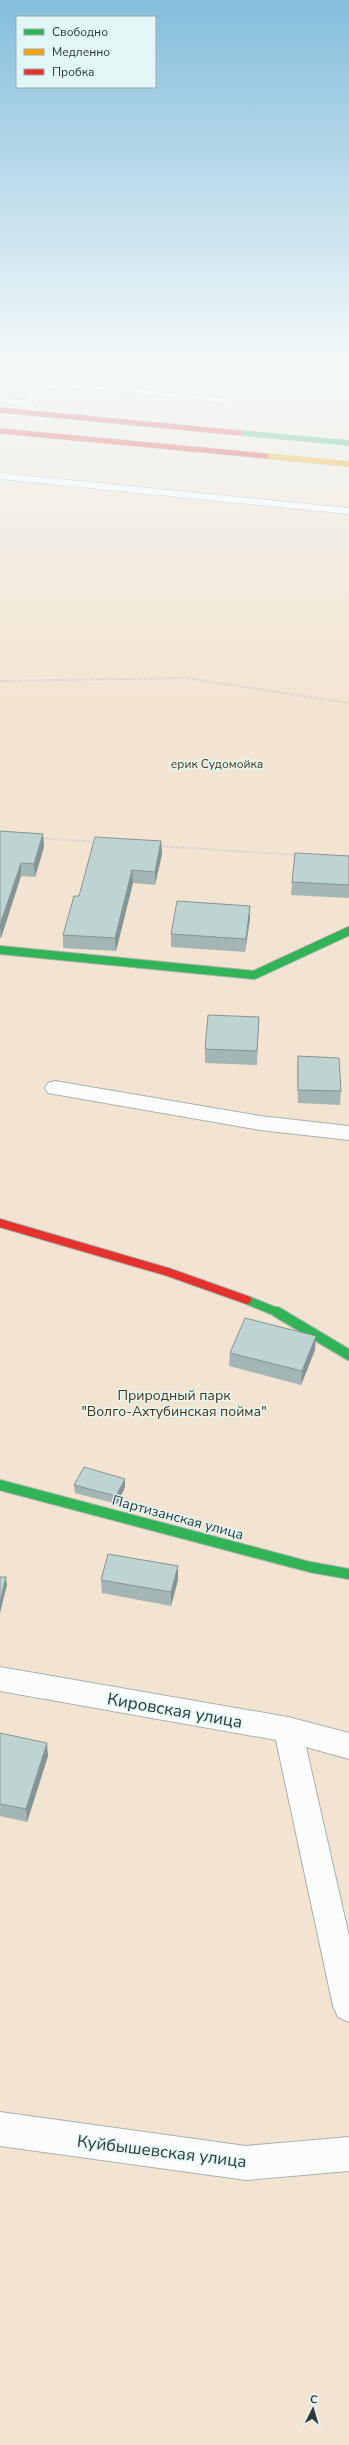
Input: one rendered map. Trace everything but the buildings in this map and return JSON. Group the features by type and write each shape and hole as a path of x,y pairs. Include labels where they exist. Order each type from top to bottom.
{"main road":[{"path":"0,950 254,975 349,931"},
{"path":"0,1223 168,1272 274,1310 349,1355"},
{"name":"Партизанская улица","path":"0,1485 310,1567 349,1574"}],"street":[{"path":"55,1088 260,1123 349,1133"},
{"name":"Кировская улица","path":"0,1679 288,1730 349,1746"},
{"path":"288,1730 349,2006"},
{"name":"Куйбышевская улица","path":"0,2129 246,2163 349,2154"}],"lane":[{"path":"1,476 349,511"}],"path":[{"path":"0,681 186,678 349,703"},
{"path":"40,838 103,842"},
{"path":"151,845 301,855"}],"green space":[{"name":"Природный парк \"Волго-Ахтубинская пойма\"","path":"0,476 349,476 349,2445 0,2445"}],"traffic: fast":[{"path":"0,950 254,975 349,931"},
{"path":"247,1300 274,1310 349,1355"},
{"path":"0,1485 310,1567 349,1574"}],"traffic: jam":[{"path":"0,1223 168,1272 247,1300"}],"park label":[{"name":"ерик Судомойка","path":"217,764"}]}
